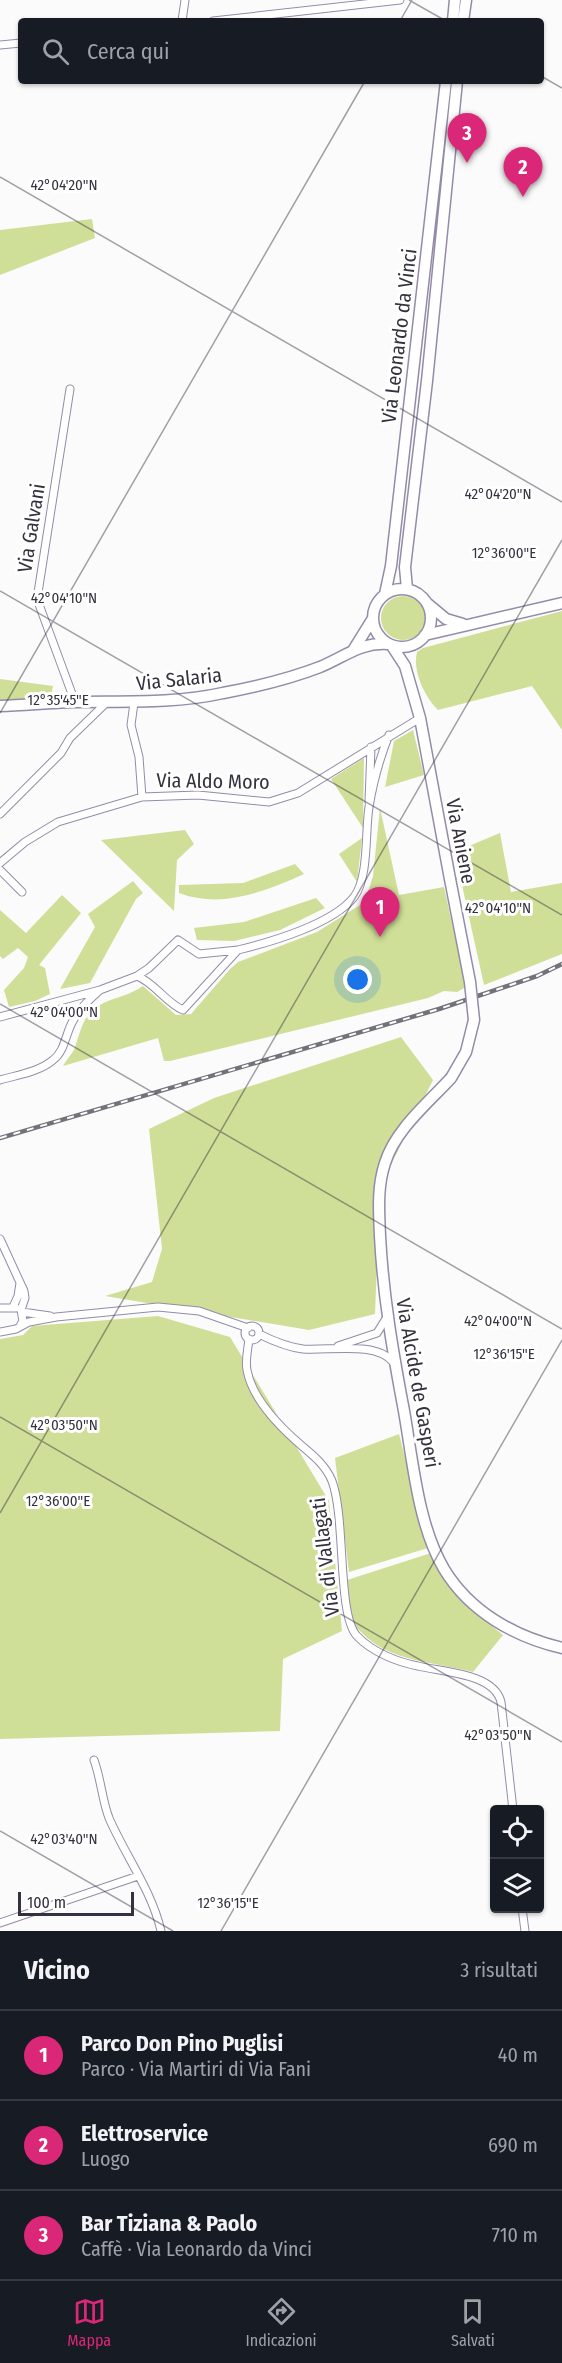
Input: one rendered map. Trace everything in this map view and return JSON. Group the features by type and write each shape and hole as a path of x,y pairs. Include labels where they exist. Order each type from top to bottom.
{"main road":[{"path":"453,18 455,0"},
{"path":"463,18 466,0"},
{"name":"Via Leonardo da Vinci","path":"385,594 391,567 446,84"},
{"name":"Via Leonardo da Vinci","path":"407,589 405,567 427,381 457,84"},
{"path":"390,645 380,638 374,629 372,620 373,610 378,601 392,590 407,589 422,597 446,619 456,623 473,624"},
{"path":"416,644 425,635 431,620 427,603"},
{"path":"425,635 562,603"},
{"path":"354,649 372,620"},
{"name":"Via Salaria","path":"0,706 181,700 239,690 320,667 354,649 378,643 400,647 416,644"},
{"name":"Via Aniene","path":"410,678 409,659 416,644"},
{"name":"Via Aniene","path":"390,645 402,660 410,678 420,718 472,993 474,1020 466,1052 451,1078"},
{"name":"Via Alcide de Gasperi","path":"451,1078 398,1139 384,1166 379,1204 382,1274 387,1314 426,1528 445,1569 469,1599 504,1626 541,1643 562,1648"}],"street":[{"path":"182,18 185,0"},
{"path":"240,18 400,0"},
{"path":"0,45 18,43"},
{"name":"Via Galvani","path":"70,389 37,599 75,702"},
{"path":"0,814 61,753 70,738 106,703"},
{"path":"134,703 131,725 139,757 142,796"},
{"name":"Via Aldo Moro","path":"0,863 25,842 58,822 142,796 198,795 269,802 298,792 420,718"},
{"path":"0,1017 100,990 137,976 149,968 178,940 199,954 238,950 302,931 343,907 355,897 362,878 370,805 389,735"},
{"path":"370,805 368,794 371,747"},
{"path":"0,870 22,892"},
{"path":"137,976 183,1010 238,950"},
{"path":"0,1080 42,1067 54,1059 62,1051 73,1020 85,1003 100,990"},
{"path":"0,1239 25,1298 21,1324 16,1329 0,1332"},
{"path":"13,1307 20,1283"},
{"path":"0,1308 13,1307 22,1311 56,1317"},
{"path":"21,1324 56,1317 169,1307 208,1314 248,1328 255,1327 259,1334 295,1347 381,1352 396,1366"},
{"path":"332,1348 377,1334 384,1325 387,1314"},
{"path":"248,1328 246,1334 249,1339 255,1339 259,1334"},
{"path":"377,1334 392,1341 381,1352"},
{"name":"Via di Vallagati","path":"249,1339 246,1368 257,1396 279,1424 322,1465 333,1485 342,1533 345,1595 349,1623 353,1632 366,1644 396,1660 478,1679 497,1691 501,1702 513,1805"},
{"path":"94,1760 108,1815 162,1931"},
{"path":"0,1923 138,1876"},
{"path":"523,1913 525,1931"}],"green space":[{"path":"92,219 95,238 0,275 0,230"},
{"path":"403,596 412,597 419,602 424,609 424,627 419,634 412,639 403,640 394,639 387,634 382,627 381,618 382,609 387,602 394,597"},
{"path":"562,611 562,730 532,686 438,710 429,698 416,667 417,652 423,648"},
{"path":"0,679 53,686 51,696 0,706"},
{"path":"413,730 424,775 385,787 394,741"},
{"path":"364,758 363,828 331,779"},
{"path":"380,808 399,895 444,887 466,987 457,992 444,991 428,998 170,1061 164,1061 158,1038 63,1066 74,1050 84,1021 99,1005 143,986 176,1015 191,1014 238,962 317,932 360,905 368,892 373,876"},
{"path":"185,830 194,844 177,860 174,911 101,840"},
{"path":"500,833 511,892 562,883 562,954 484,985 456,858 464,848"},
{"path":"362,838 357,882 339,854"},
{"path":"295,864 304,874 274,887 242,896 210,899 195,898 179,893 179,885 243,883"},
{"path":"133,881 143,893 136,899 90,983 60,989 95,927 88,914"},
{"path":"62,895 81,913 39,965 45,968 50,994 35,1001 9,1007 4,990 24,968 28,957 18,948 3,959 0,956 0,910 26,933"},
{"path":"316,898 325,908 280,930 234,941 197,940 194,928 244,922"},
{"path":"401,1037 433,1080 380,1187 375,1314 309,1330 105,1296 152,1282 162,1249 149,1129 214,1098"},
{"path":"158,1316 230,1337 329,1501 342,1631 283,1659 280,1731 0,1739 0,1339 23,1335 32,1326"},
{"path":"399,1434 428,1548 349,1572 335,1458"},
{"path":"431,1553 446,1583 467,1606 503,1635 473,1672 399,1655 372,1642 353,1625 347,1580"}],"railway":[{"path":"0,1138 439,1009 537,976 562,964"}],"place":[{"name":"Bar Tiziana & Paolo","path":"467,163"},
{"name":"Elettroservice","path":"523,197"},
{"name":"Parco Don Pino Puglisi","path":"380,937"}]}
